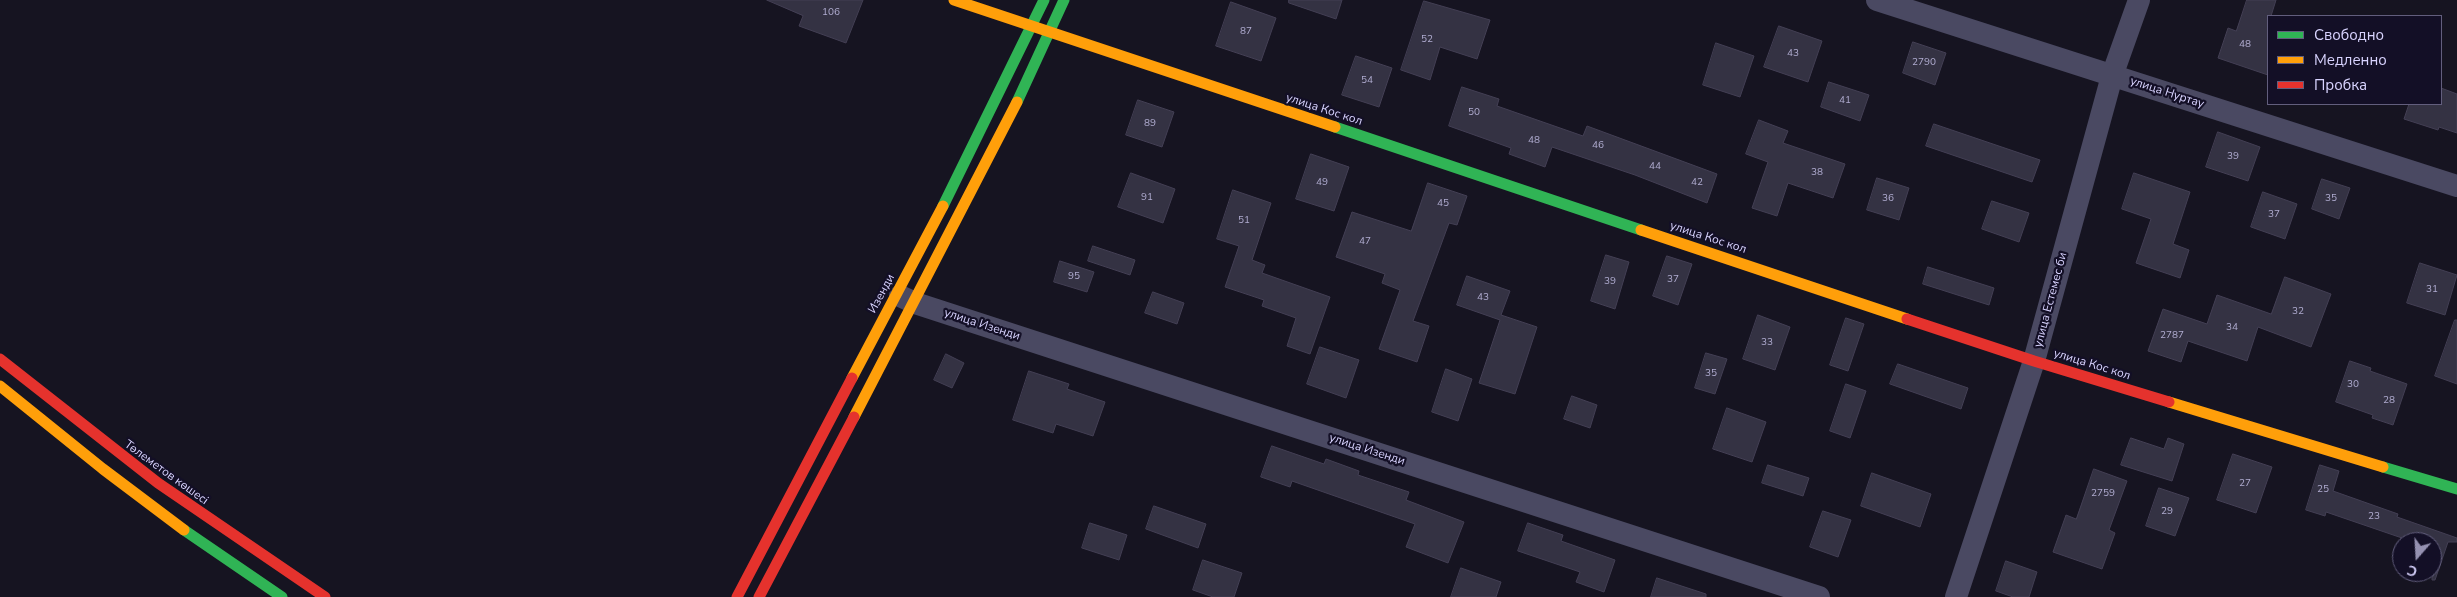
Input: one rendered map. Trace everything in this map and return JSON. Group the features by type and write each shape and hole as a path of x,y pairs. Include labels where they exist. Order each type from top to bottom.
{"street":[{"name":"улица Кос кол","path":"954,0 2034,362 2457,489"},
{"name":"Изенди","path":"759,597 906,299 960,174 1033,27 1044,0"},
{"name":"Изенди","path":"737,597 906,299 1003,133 1064,0"},
{"name":"улица Нуртау","path":"1877,0 2457,186"},
{"name":"улица Естемес би","path":"1956,597 2034,362 2112,76 2139,0"},
{"name":"улица Изенди","path":"906,299 1818,597"},
{"name":"Төлеметов көшесі","path":"0,359 130,464 201,516 325,597"},
{"path":"0,386 109,476 187,534 282,597"}],"building":[{"path":"767,0 863,0 846,43 799,26 803,16"},
{"path":"1289,0 1342,0 1336,19 1289,3"},
{"path":"2247,0 2276,0 2271,15 2267,15 2267,75 2218,58 2228,28 2236,31"},
{"path":"1424,1 1490,20 1477,59 1440,47 1430,80 1401,70"},
{"path":"1231,2 1276,18 1261,61 1216,46"},
{"path":"1779,26 1822,41 1808,82 1764,67"},
{"path":"1913,42 1946,53 1935,85 1903,73"},
{"path":"1716,43 1754,56 1740,97 1703,85"},
{"path":"1356,56 1392,68 1379,107 1342,95"},
{"path":"1829,82 1869,95 1860,121 1821,107"},
{"path":"1462,87 1499,99 1497,106 1583,136 1587,126 1717,174 1707,203 1635,175 1552,147 1545,167 1509,154 1511,148 1449,126"},
{"path":"2442,88 2457,94 2457,133 2439,127 2438,130 2404,119 2409,105 2442,105"},
{"path":"1138,100 1174,112 1162,147 1126,135"},
{"path":"1759,120 1788,131 1783,143 1845,164 1833,198 1788,183 1777,216 1752,208 1768,162 1746,154"},
{"path":"1934,124 2040,160 2032,182 1926,146"},
{"path":"2218,132 2260,147 2248,181 2206,167"},
{"path":"1311,154 1349,167 1334,211 1296,199"},
{"path":"1131,173 1175,189 1163,223 1118,207"},
{"path":"2134,173 2190,192 2173,244 2189,250 2180,278 2136,263 2151,219 2122,209"},
{"path":"1877,178 1909,188 1899,220 1867,210"},
{"path":"2322,179 2350,188 2339,219 2312,209"},
{"path":"1428,183 1467,196 1457,225 1449,223 1413,321 1429,326 1417,362 1379,349 1400,290 1382,283 1385,274 1336,257 1352,212 1411,231"},
{"path":"1233,190 1271,203 1252,260 1265,265 1262,273 1330,297 1310,354 1287,346 1296,318 1262,306 1264,300 1225,287 1239,246 1217,239"},
{"path":"2263,192 2297,204 2285,239 2251,227"},
{"path":"1992,201 2029,213 2019,242 1982,229"},
{"path":"1093,246 1135,260 1130,275 1088,261"},
{"path":"1606,255 1629,262 1615,309 1591,301"},
{"path":"1667,256 1692,264 1678,305 1653,296"},
{"path":"1060,261 1094,272 1087,292 1054,282"},
{"path":"2420,263 2457,275 2445,315 2407,303"},
{"path":"1928,267 1994,288 1989,305 1923,284"},
{"path":"1467,276 1510,291 1501,315 1537,327 1515,394 1479,383 1500,320 1457,305"},
{"path":"2285,277 2331,294 2311,347 2258,327 2247,361 2188,341 2181,362 2148,351 2163,309 2207,324 2217,295 2271,314"},
{"path":"1153,292 1184,303 1177,324 1145,313"},
{"path":"1758,315 1790,327 1775,370 1743,359"},
{"path":"1846,318 1864,324 1848,371 1830,365"},
{"path":"2455,320 2457,320 2457,384 2435,376"},
{"path":"1320,347 1359,360 1346,398 1307,384"},
{"path":"1706,353 1727,359 1715,394 1695,388"},
{"path":"946,354 964,363 952,388 934,380"},
{"path":"2350,361 2371,368 2370,371 2407,384 2393,425 2372,418 2373,415 2336,402"},
{"path":"1898,364 1968,388 1961,409 1890,384"},
{"path":"1446,369 1472,379 1458,421 1432,412"},
{"path":"1029,371 1069,384 1067,389 1105,402 1093,436 1056,424 1053,433 1013,420"},
{"path":"1846,384 1866,391 1850,438 1830,431"},
{"path":"1572,396 1597,405 1590,428 1564,419"},
{"path":"1727,408 1766,422 1752,462 1713,449"},
{"path":"2131,438 2164,449 2168,438 2184,444 2172,481 2121,465"},
{"path":"1272,446 1324,464 1326,459 1359,471 1358,475 1409,492 1406,500 1464,522 1448,563 1406,547 1415,524 1292,481 1290,487 1261,477"},
{"path":"2233,454 2272,467 2256,513 2217,500"},
{"path":"1768,465 1809,478 1803,496 1762,483"},
{"path":"2320,465 2339,471 2333,491 2398,514 2397,517 2440,532 2392,532 2392,535 2326,512 2325,516 2306,510"},
{"path":"2094,469 2127,481 2109,530 2115,533 2102,569 2053,552 2066,515 2076,519"},
{"path":"1872,473 1931,494 1920,527 1861,506"},
{"path":"2159,488 2189,498 2175,536 2146,526"},
{"path":"1154,506 1206,524 1198,548 1146,529"},
{"path":"1823,511 1851,520 1838,557 1810,547"},
{"path":"1090,523 1127,535 1119,560 1082,548"},
{"path":"1528,523 1563,535 1561,541 1615,560 1604,592 1576,582 1580,572 1518,551"},
{"path":"2442,533 2457,538 2457,542 2448,542 2442,560"},
{"path":"1203,560 1242,573 1234,597 1213,597 1193,590"},
{"path":"2006,561 2037,572 2029,597 2013,597 1996,591"},
{"path":"1461,568 1501,582 1496,597 1451,597"},
{"path":"1657,578 1706,594 1706,597 1651,597"}],"traffic: fast":[{"path":"943,206 1044,0"},
{"path":"1017,102 1064,0"},
{"path":"1335,127 1641,230"},
{"path":"2383,467 2457,489"},
{"path":"184,530 282,597"}],"traffic: slow":[{"path":"954,0 1335,127"},
{"path":"854,417 1017,102"},
{"path":"852,378 943,206"},
{"path":"1641,230 1907,319"},
{"path":"0,386 103,469 184,530"},
{"path":"2169,402 2383,467"}],"traffic: jam":[{"path":"1907,319 2034,361 2169,402"},
{"path":"0,359 158,483 325,597"},
{"path":"737,597 852,378"},
{"path":"759,597 854,417"}]}
